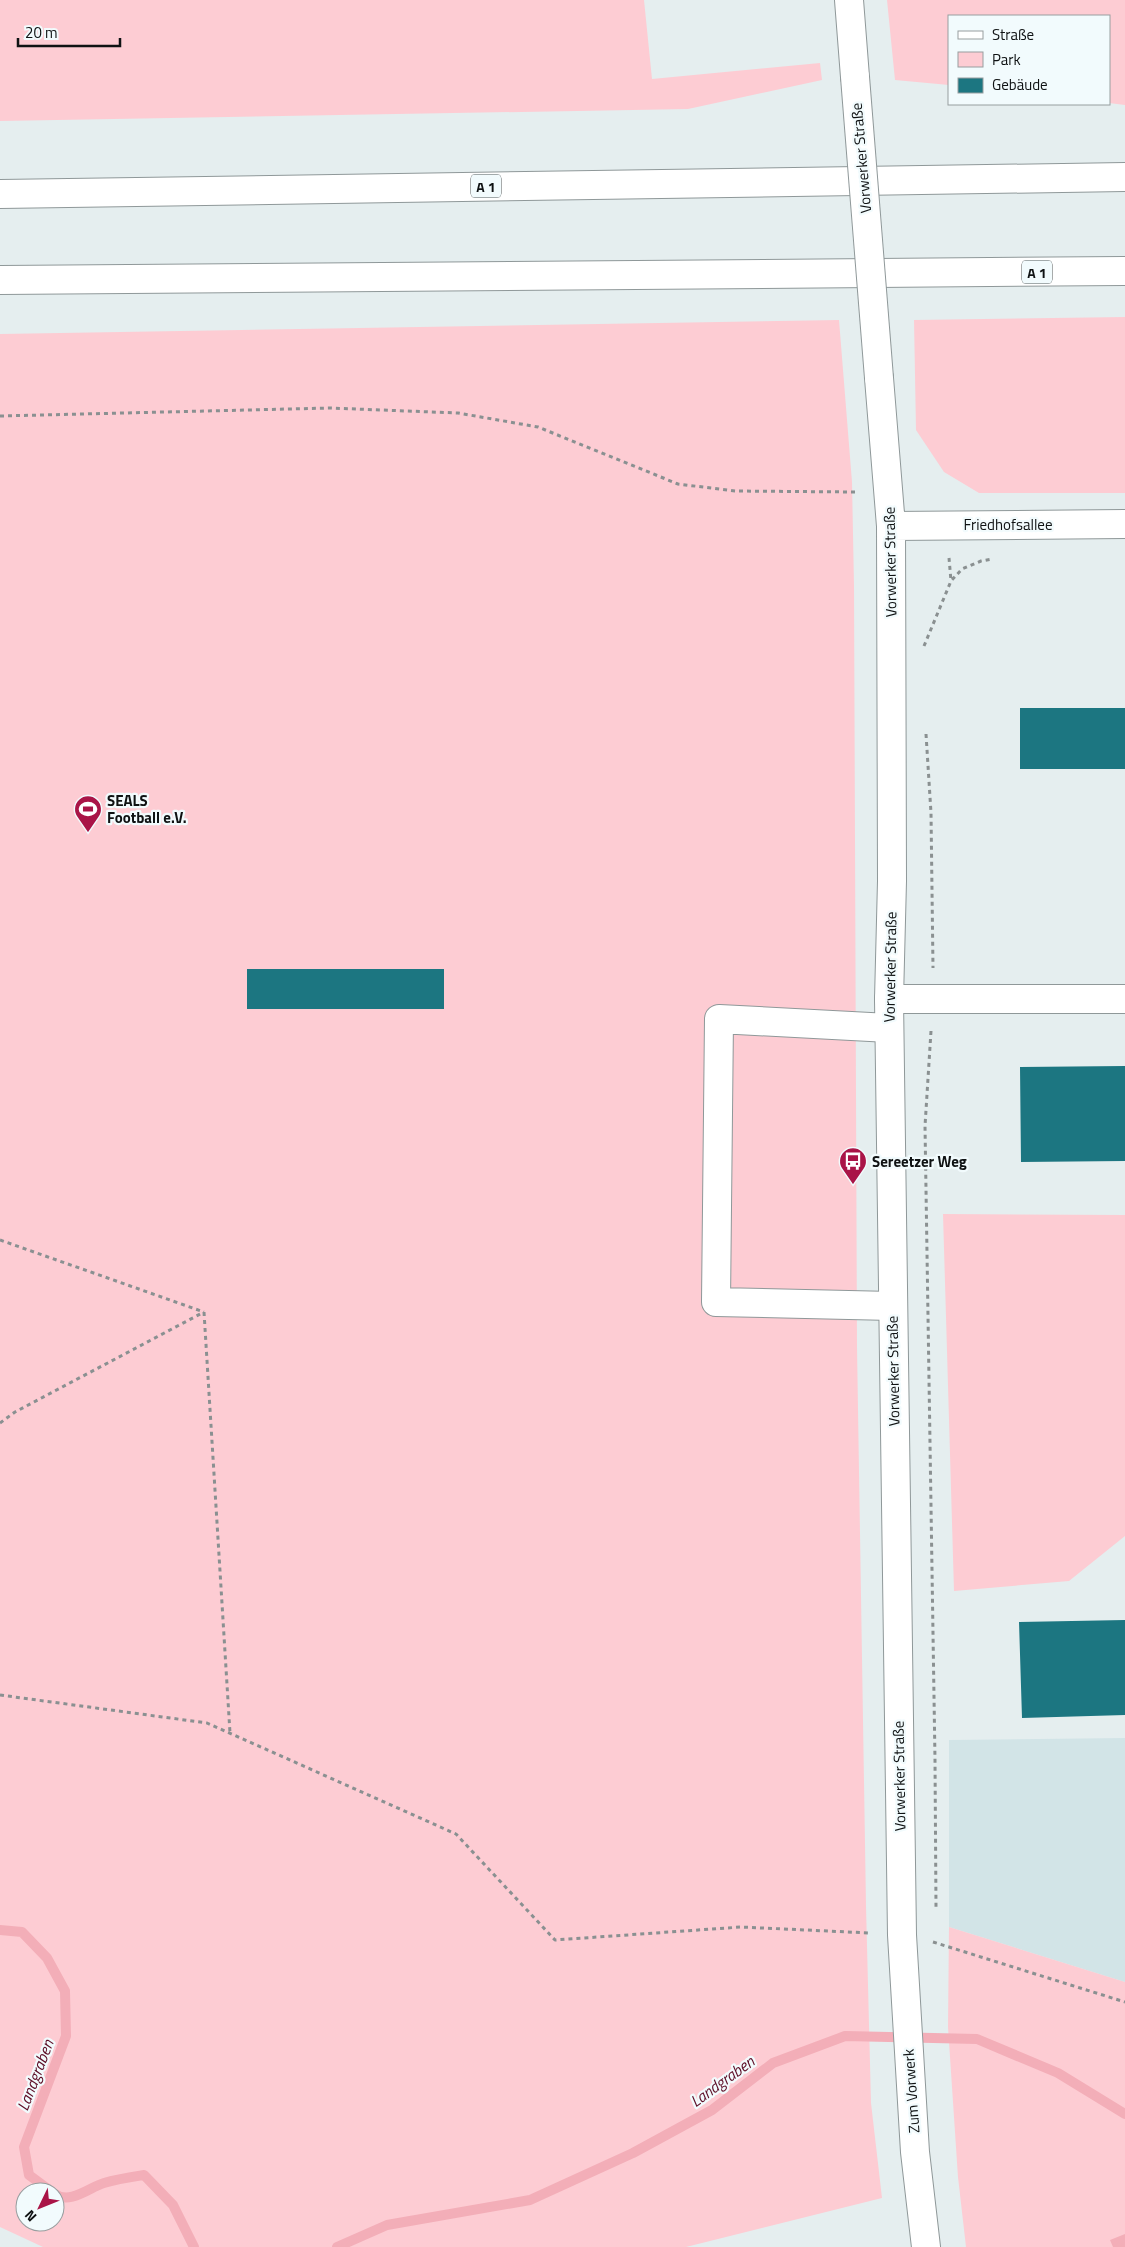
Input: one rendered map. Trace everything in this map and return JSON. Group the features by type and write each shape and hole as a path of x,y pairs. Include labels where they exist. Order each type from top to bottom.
{"main road":[{"name":"Vorwerker Straße","path":"849,0 891,526 892,881 889,1028 902,1935"},
{"name":"A 1","path":"0,194 1125,177"},
{"name":"A 1","path":"0,280 1125,270"},
{"name":"Friedhofsallee","path":"891,526 1125,524"},
{"path":"889,999 1125,1000"},
{"path":"889,1028 719,1019 716,1302 892,1306"},
{"name":"Zum Vorwerk","path":"902,1935 915,2152 926,2247"}],"path":[{"path":"0,416 330,408 458,413 538,427 678,484 735,491 887,492"},
{"path":"924,647 951,580 962,569 981,561 997,558"},
{"path":"925,724 931,813 933,1000 925,1126 936,1760 936,1913"},
{"path":"0,1240 204,1312"},
{"path":"0,1423 15,1412 204,1312"},
{"path":"204,1312 230,1733"},
{"path":"0,1695 207,1722 456,1834 555,1940 741,1928 902,1935 936,1942 1125,2002"},
{"path":"936,1933 936,1942"}],"shaded area":[{"path":"1125,1738 1125,1982 949,1927 949,1740"},
{"path":"1125,2234 1125,2247 1113,2247 1110,2240"}],"green space":[{"path":"0,0 644,0 652,79 820,63 822,80 688,109 0,121"},
{"path":"887,0 1125,0 1125,105 1110,103 1110,15 948,15 948,85 895,80"},
{"path":"1125,317 1125,493 979,493 944,472 916,430 914,320"},
{"path":"839,320 852,482 854,585 857,1347 866,1906 871,2103 882,2198 686,2247 43,2247 0,2227 0,334"},
{"path":"943,1214 1125,1215 1125,1536 1069,1581 954,1591"},
{"path":"949,1927 1125,1982 1125,2247 966,2247 958,2177 948,2027"}],"building":[{"path":"1020,708 1125,708 1125,769 1020,769"},
{"path":"247,969 444,969 444,1009 247,1009"},
{"path":"1125,1066 1125,1161 1021,1162 1020,1067"},
{"path":"1125,1620 1125,1715 1022,1718 1019,1622"}],"waterway":[{"name":"Landgraben","path":"0,1930 22,1932 47,1958 65,1991 66,2036 24,2147 29,2175 38,2182"},
{"name":"Landgraben","path":"337,2247 387,2225 530,2200 633,2153 712,2110 773,2063 845,2036 977,2039 1058,2073 1125,2114"},
{"name":"Landgraben","path":"65,2197 80,2194 104,2183 144,2175 173,2205 194,2247"}],"place":[{"name":"SEALS Football e.V.","path":"88,833"},
{"name":"Sereetzer Weg","path":"853,1185"}]}
